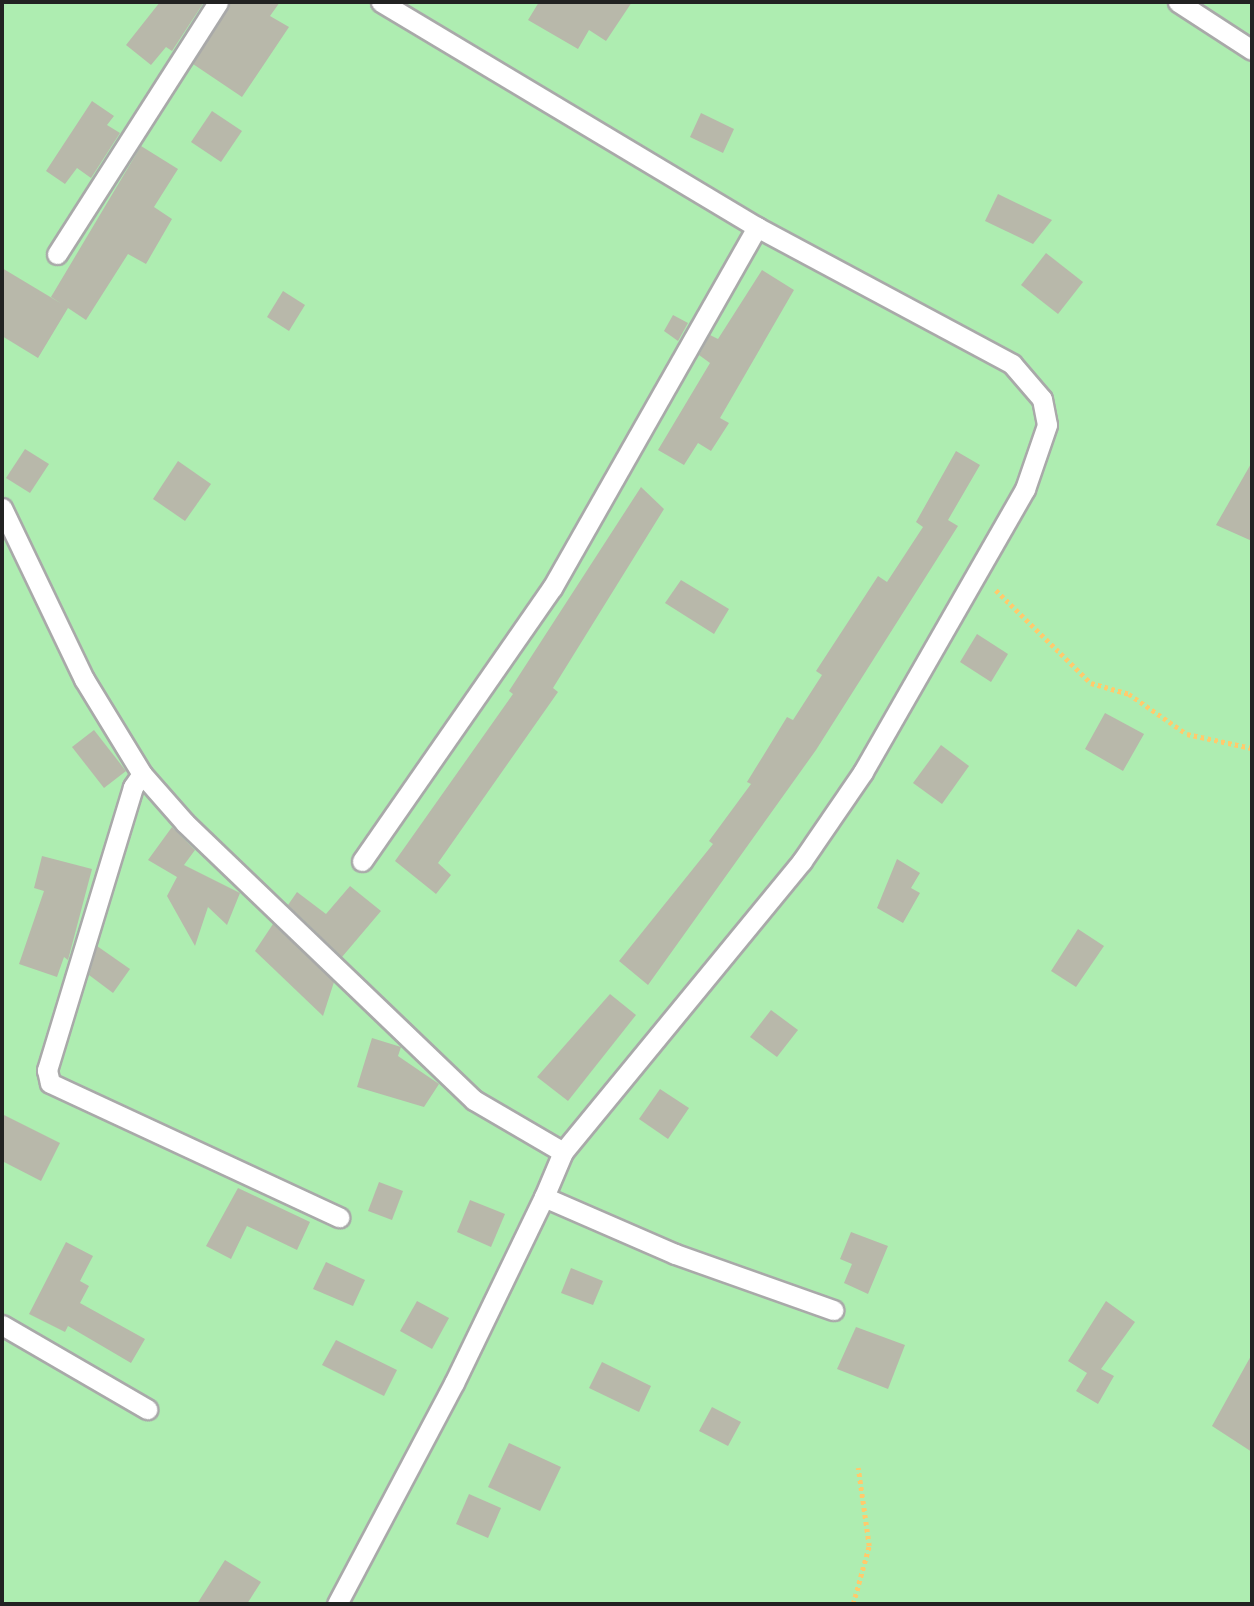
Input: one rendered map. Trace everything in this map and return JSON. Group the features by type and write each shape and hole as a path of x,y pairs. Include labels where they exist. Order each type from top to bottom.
{"lane":[{"path":"57,254 218,2"},
{"path":"337,1604 454,1383 563,1152 802,862 870,761 975,573 1011,516 1038,458 1047,425 1042,398 1012,364 757,227 381,2"},
{"path":"1178,2 1252,50"},
{"path":"362,861 552,588 757,227"},
{"path":"2,508 84,679 142,774 185,823 474,1100 563,1152"},
{"path":"142,774 133,787 51,1057 50,1083 338,1217"},
{"path":"544,1197 674,1254 833,1310"},
{"path":"2,1325 147,1409"}],"path":[{"path":"975,573 1059,646 1091,684 1129,694 1187,734 1252,748"},
{"path":"853,1604 869,1546 858,1468"}],"green space":[{"path":"2,2 1252,2 1252,1604 2,1604"}],"building":[{"path":"160,2 204,2 172,51 166,47 151,65 126,45"},
{"path":"230,2 280,2 270,16 289,27 242,97 193,64"},
{"path":"539,2 632,2 606,41 589,30 578,49 528,20"},
{"path":"92,101 114,116 107,125 120,133 91,178 77,168 65,184 46,171"},
{"path":"212,111 242,131 221,162 191,142"},
{"path":"701,113 734,129 723,153 690,137"},
{"path":"141,146 178,169 154,207 172,219 146,264 128,254 86,320 68,308 38,358 2,336 2,268 62,304 51,297"},
{"path":"998,194 1052,220 1033,244 985,221"},
{"path":"1046,253 1083,282 1058,314 1021,285"},
{"path":"762,270 794,290 720,418 729,423 711,451 698,443 684,465 658,450 710,363 699,355 710,335 718,339"},
{"path":"283,291 305,305 289,331 267,317"},
{"path":"673,315 688,323 678,341 664,331"},
{"path":"25,449 49,464 30,493 6,478"},
{"path":"956,451 980,465 948,520 958,526 816,750 648,985 619,961 713,844 709,841 751,784 747,782 787,717 793,720 822,675 816,671 878,576 887,582 923,527 916,522"},
{"path":"178,461 211,484 185,521 153,499"},
{"path":"1252,462 1252,541 1216,525"},
{"path":"641,487 664,509 553,688 558,692 438,863 451,875 436,894 395,861 513,694 509,691"},
{"path":"681,580 729,609 714,634 665,603"},
{"path":"977,634 1008,654 991,682 960,662"},
{"path":"1105,713 1144,734 1123,771 1085,749"},
{"path":"94,730 126,771 104,788 72,747"},
{"path":"941,745 969,766 942,804 913,783"},
{"path":"172,827 195,850 184,865 240,893 227,925 208,907 195,946 167,896 177,877 148,860"},
{"path":"42,856 92,869 68,960 64,957 57,977 19,964 44,891 34,888"},
{"path":"897,859 920,873 911,888 920,893 903,923 877,908"},
{"path":"350,886 381,911 342,957 288,905 297,892 326,914"},
{"path":"273,924 334,982 323,1016 255,951"},
{"path":"1078,929 1104,946 1076,987 1051,971"},
{"path":"97,946 130,969 113,993 89,975"},
{"path":"610,994 636,1015 568,1101 537,1077"},
{"path":"771,1010 798,1030 777,1057 750,1037"},
{"path":"372,1038 401,1047 398,1056 439,1084 424,1107 357,1087"},
{"path":"660,1089 689,1108 668,1139 639,1119"},
{"path":"2,1114 60,1143 41,1181 2,1161"},
{"path":"379,1182 403,1191 392,1220 368,1211"},
{"path":"238,1188 310,1222 297,1250 247,1226 231,1259 206,1246"},
{"path":"470,1200 505,1214 491,1247 457,1232"},
{"path":"851,1232 888,1246 868,1294 844,1283 852,1264 840,1259"},
{"path":"66,1242 93,1256 80,1281 89,1286 80,1303 145,1339 131,1363 68,1326 65,1332 29,1314"},
{"path":"326,1262 365,1280 353,1306 313,1289"},
{"path":"571,1268 603,1281 593,1305 561,1293"},
{"path":"417,1301 449,1318 432,1349 400,1331"},
{"path":"1106,1301 1135,1322 1101,1369 1114,1376 1098,1404 1076,1391 1087,1373 1068,1361"},
{"path":"856,1327 905,1345 888,1389 837,1369"},
{"path":"336,1340 397,1370 384,1396 322,1365"},
{"path":"1252,1354 1252,1452 1212,1426"},
{"path":"602,1362 651,1386 639,1412 589,1388"},
{"path":"712,1407 741,1422 728,1446 699,1431"},
{"path":"509,1443 561,1467 540,1511 488,1487"},
{"path":"469,1494 501,1508 488,1538 456,1524"},
{"path":"225,1560 261,1582 247,1604 197,1604"}]}
